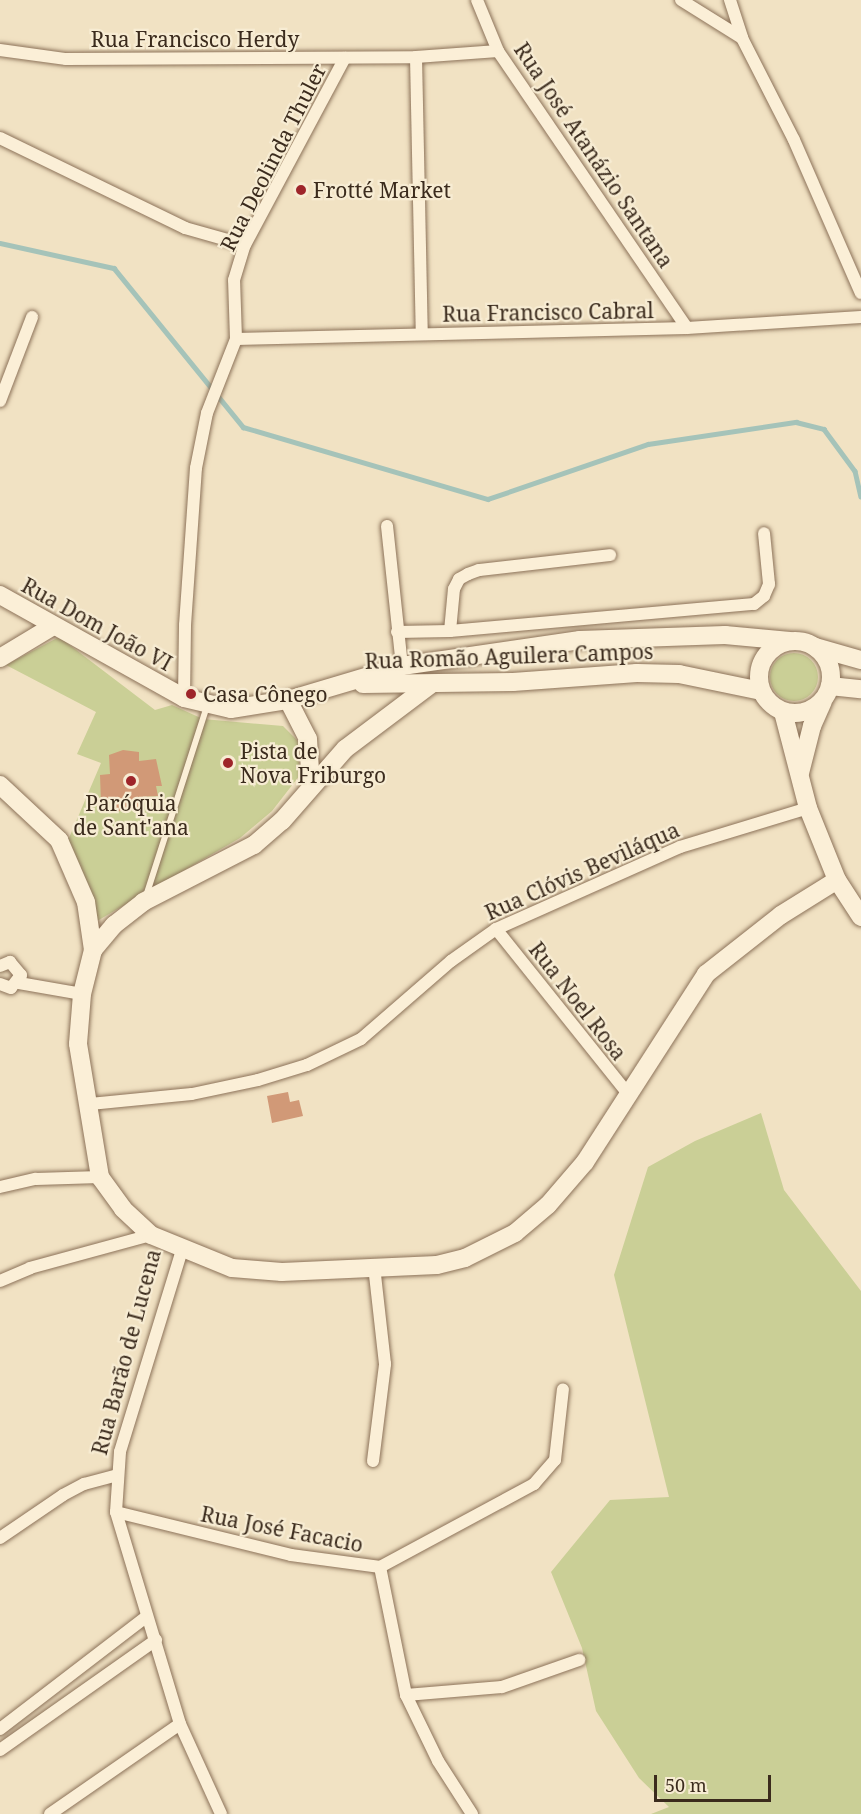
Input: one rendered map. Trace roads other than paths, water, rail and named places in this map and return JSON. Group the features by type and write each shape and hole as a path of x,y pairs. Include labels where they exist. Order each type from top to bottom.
{"street":[{"name":"Rua José Atanázio Santana","path":"477,0 498,51 687,328"},
{"path":"681,0 742,39"},
{"path":"730,0 742,39 799,150 861,293"},
{"name":"Rua Francisco Herdy","path":"0,50 66,59 416,57 498,51"},
{"path":"416,57 422,334"},
{"name":"Rua Deolinda Thuler","path":"184,698 185,625 195,468 207,413 237,339 234,280 245,245 345,58"},
{"path":"0,138 185,228 245,245"},
{"path":"0,401 32,317"},
{"name":"Rua Francisco Cabral","path":"237,339 687,328 861,317"},
{"path":"387,526 402,666"},
{"path":"397,632 450,631 754,604 764,596 769,584 764,533"},
{"path":"450,631 454,589 459,579 468,574 479,570 610,555"},
{"name":"Rua Dom João VI","path":"0,596 184,698 208,705 231,709 288,700 346,684"},
{"path":"0,658 53,626"},
{"name":"Rua Romão Aguilera Campos","path":"346,684 402,666 580,640 725,635 790,641"},
{"path":"861,660 790,641 765,656 759,669 761,691 770,704 783,712 806,712 827,692 861,689"},
{"path":"800,773 812,726 827,692 827,661 815,647"},
{"name":"Rua Romão Aguilera Campos","path":"346,684 430,685 638,673 679,674 761,691"},
{"path":"93,950 114,925 143,902 254,845 345,749 430,685"},
{"path":"288,700 309,739 311,787"},
{"path":"783,712 808,808 837,880 861,917"},
{"path":"0,785 59,840 86,902 93,950"},
{"name":"Rua Clóvis Beviláqua","path":"90,1104 192,1094 258,1080 307,1065 361,1039 451,961 496,928 680,847 808,808"},
{"path":"182,1250 232,1268 282,1272 374,1266 437,1265 465,1258 515,1233 548,1205 578,1170 630,1096 706,974 781,915 837,880"},
{"name":"Rua Noel Rosa","path":"496,928 630,1096"},
{"name":"Rua Barão de Lucena","path":"93,950 82,994 78,1044 90,1104 100,1177 123,1209 151,1235 182,1250 152,1338 117,1475 116,1512 180,1724 221,1814"},
{"path":"0,966 10,962 18,967 21,975 19,983"},
{"path":"0,984 11,988 19,983 82,994"},
{"path":"0,1186 36,1179 100,1177"},
{"path":"0,1281 30,1268 151,1235"},
{"path":"373,1461 385,1364 374,1266"},
{"name":"Rua José Facacio","path":"116,1512 291,1555 380,1567 534,1484 555,1460 563,1389"},
{"path":"0,1538 84,1484 117,1475"},
{"path":"380,1567 406,1695 438,1761 472,1814"},
{"path":"0,1729 146,1617"},
{"path":"0,1750 156,1640"},
{"path":"406,1695 502,1687 579,1660"},
{"path":"50,1814 180,1724"}],"lane":[{"path":"143,902 208,705"}],"waterway":[{"path":"0,243 114,268 243,427 488,499 648,444 796,422 824,429 855,471 861,496"}],"place":[{"name":"Frotté Market","path":"301,190"},
{"name":"Casa Cônego","path":"191,694"},
{"name":"Pista de Nova Friburgo","path":"228,763"},
{"name":"Paróquia de Sant'ana","path":"131,781"}]}
